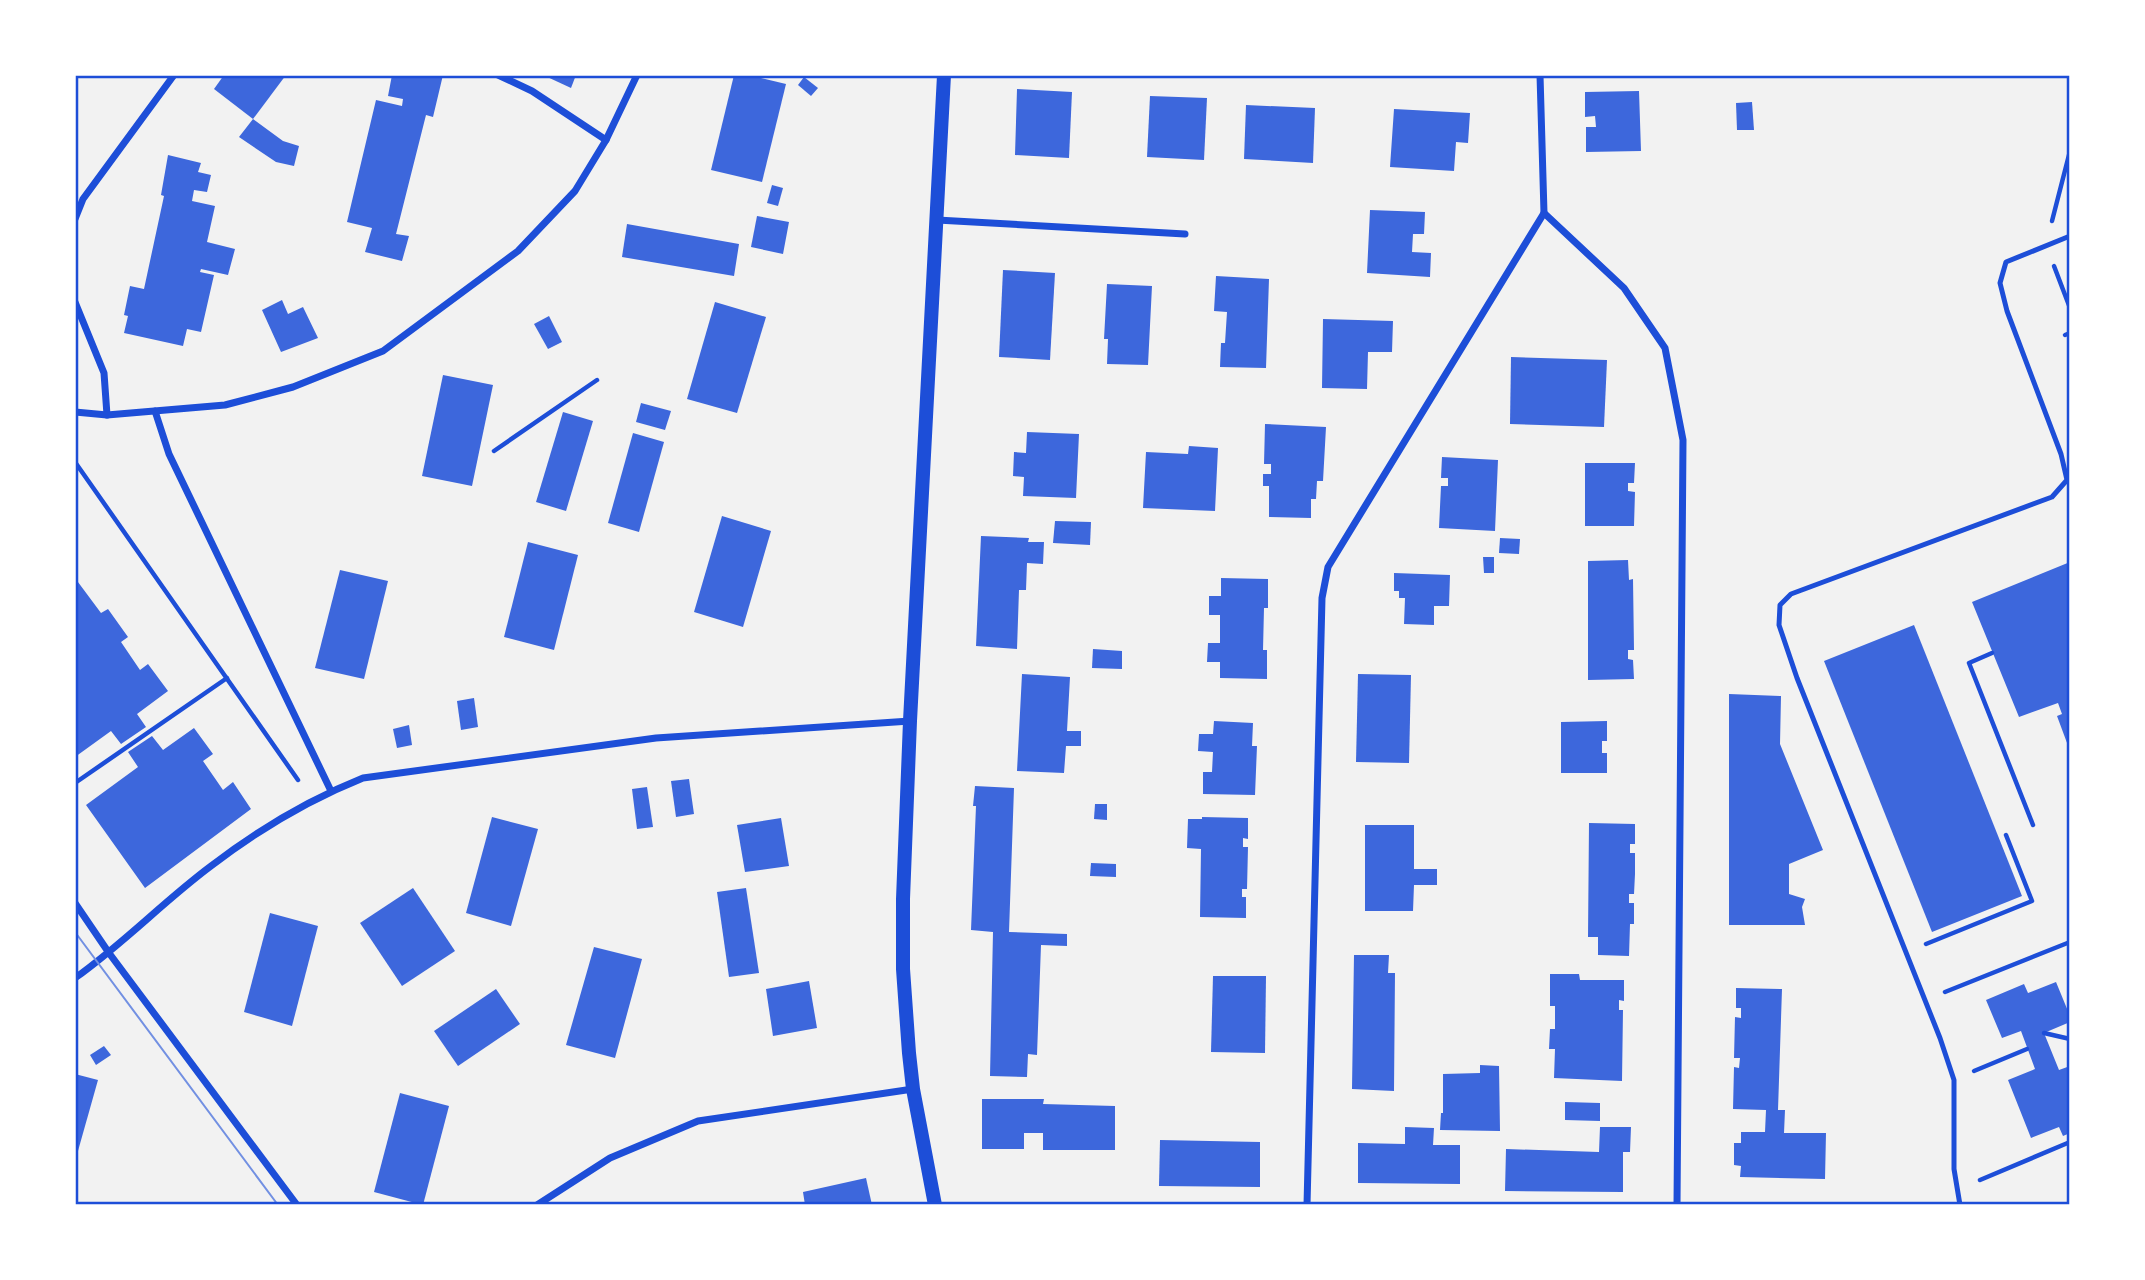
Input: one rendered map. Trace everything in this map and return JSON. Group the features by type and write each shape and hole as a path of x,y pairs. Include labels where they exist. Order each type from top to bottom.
{"main road":[{"path":"935,1205 913,1089 903,969 903,899 944,75"}],"street":[{"path":"75,219 83,199 174,75"},
{"path":"498,75 532,91 606,140"},
{"path":"75,412 107,415 225,405 293,387 383,351 518,251 575,191 606,140 637,75"},
{"path":"1307,1205 1322,598 1328,567 1544,213 1540,75"},
{"path":"1544,213 1625,288 1665,348 1684,440 1677,1205"},
{"path":"936,220 1185,234"},
{"path":"75,302 104,373 107,415"},
{"path":"155,411 169,454 331,791"},
{"path":"75,978 109,953 210,867 263,829 313,800 363,778 656,738 910,721"},
{"path":"75,903 109,953 297,1205"},
{"path":"537,1205 610,1158 698,1121 913,1089"}],"lane":[{"path":"1960,1205 1954,1169 1954,1080 1797,678 1779,625 1780,605 1791,594 2052,497 2067,480 2062,454 2007,311 2000,284 2006,262 2070,236"}],"path":[{"path":"2070,151 2045,246 2070,307"},
{"path":"494,451 597,380"},
{"path":"75,463 313,800"},
{"path":"1992,653 1969,663 2033,825"},
{"path":"75,783 227,678"},
{"path":"1906,952 2032,901 2006,835"},
{"path":"1925,1001 2070,942"},
{"path":"2044,1032 2070,1039"},
{"path":"1954,1080 2027,1049"},
{"path":"1980,1180 2070,1142"}],"building":[{"path":"224,75 286,75 253,119 214,89"},
{"path":"392,75 443,75 433,117 426,115 396,234 409,236 402,261 365,252 372,228 347,222 376,100 402,106 403,99 388,96"},
{"path":"543,75 576,75 571,88"},
{"path":"734,75 749,75 786,84 762,182 711,170"},
{"path":"804,77 818,88 811,96 798,85"},
{"path":"1017,89 1072,92 1069,158 1015,155"},
{"path":"1639,91 1641,151 1586,152 1586,127 1596,127 1595,116 1585,117 1585,92"},
{"path":"1150,96 1207,98 1204,160 1147,157"},
{"path":"1752,102 1754,130 1737,130 1736,103"},
{"path":"1246,105 1315,108 1313,163 1244,159"},
{"path":"1394,109 1470,113 1468,143 1456,142 1454,171 1390,167"},
{"path":"253,119 283,141 299,146 294,166 276,162 239,137"},
{"path":"168,155 201,163 198,172 211,175 207,192 194,190 192,201 215,206 207,242 235,249 228,275 201,269 200,272 214,275 201,332 187,329 183,346 124,333 128,316 124,315 130,286 144,289 164,196 161,195"},
{"path":"772,185 783,188 778,206 767,203"},
{"path":"1370,210 1425,212 1424,234 1413,234 1412,252 1431,253 1430,277 1367,273"},
{"path":"757,216 789,222 783,254 751,247"},
{"path":"627,224 739,244 734,276 622,257"},
{"path":"1003,270 1055,273 1050,360 999,357"},
{"path":"1216,276 1269,279 1266,368 1220,367 1227,312 1214,311"},
{"path":"1107,284 1152,286 1148,365 1107,364 1108,339 1104,339"},
{"path":"282,300 288,314 303,307 318,338 281,352 262,310"},
{"path":"715,302 766,317 737,413 687,399"},
{"path":"549,316 562,342 548,349 534,324"},
{"path":"1323,319 1393,321 1392,352 1368,352 1367,389 1322,388"},
{"path":"1511,357 1607,360 1604,427 1510,424"},
{"path":"443,375 493,385 472,486 422,476"},
{"path":"641,403 671,411 665,430 636,422"},
{"path":"563,412 593,421 566,511 536,502"},
{"path":"1265,424 1326,427 1323,481 1317,481 1316,499 1311,499 1311,518 1269,517 1269,486 1263,486 1263,474 1271,474 1271,464 1264,464"},
{"path":"1027,432 1079,434 1076,498 1023,496 1024,477 1013,476 1014,452 1026,453"},
{"path":"633,433 664,442 639,532 608,523"},
{"path":"1189,446 1218,448 1215,511 1143,508 1146,452 1188,454"},
{"path":"1442,457 1498,460 1495,531 1439,528 1441,486 1448,486 1448,478 1441,478"},
{"path":"1585,463 1635,463 1634,483 1628,483 1628,491 1635,492 1634,526 1585,526"},
{"path":"722,516 771,531 743,627 694,612"},
{"path":"1055,521 1091,522 1090,545 1053,543"},
{"path":"981,536 1029,538 1028,542 1044,542 1043,564 1027,563 1026,590 1019,590 1017,649 976,646"},
{"path":"1500,538 1520,539 1519,554 1499,553"},
{"path":"528,542 578,555 554,650 504,637"},
{"path":"1483,557 1494,557 1494,573 1484,573"},
{"path":"1628,560 1629,580 1633,579 1634,650 1628,650 1628,659 1633,660 1634,679 1588,680 1588,561"},
{"path":"2070,562 2070,751 2057,716 2062,714 2058,703 2019,717 1972,602"},
{"path":"340,570 388,581 364,679 315,668"},
{"path":"1394,573 1450,575 1449,606 1434,606 1434,625 1404,624 1405,598 1399,598 1399,591 1394,591"},
{"path":"75,578 101,613 108,609 128,637 121,642 140,670 148,664 168,691 137,714 146,727 121,744 111,731 75,757"},
{"path":"1221,578 1268,579 1263,650 1267,650 1267,679 1220,678 1220,662 1207,662 1208,643 1220,643 1220,615 1209,615 1209,596 1221,596"},
{"path":"1914,625 2022,896 1932,932 1824,661"},
{"path":"1093,649 1122,651 1122,669 1092,668"},
{"path":"1022,674 1070,677 1067,731 1081,731 1081,746 1066,746 1064,773 1017,771"},
{"path":"1358,674 1411,675 1409,763 1356,762"},
{"path":"1729,694 1781,696 1780,744 1823,850 1789,864 1789,894 1805,899 1802,907 1805,925 1729,925"},
{"path":"474,698 478,727 461,730 457,701"},
{"path":"1214,721 1253,723 1252,746 1257,746 1255,795 1203,794 1203,772 1212,772 1213,752 1198,751 1199,734 1213,734"},
{"path":"1607,721 1607,741 1602,741 1602,753 1607,753 1607,773 1561,773 1561,722"},
{"path":"409,725 412,745 397,748 393,729"},
{"path":"194,728 213,754 203,761 223,790 233,782 251,809 145,888 86,805 138,767 128,752 152,736 163,750"},
{"path":"689,779 694,814 676,817 671,781"},
{"path":"975,786 1014,788 1009,932 1067,934 1067,946 1041,945 1037,1055 1028,1054 1027,1077 990,1076 993,932 971,930"},
{"path":"647,787 653,827 637,829 632,789"},
{"path":"1095,804 1107,804 1107,820 1094,819"},
{"path":"492,817 538,829 511,926 466,913"},
{"path":"781,818 789,866 745,872 737,825"},
{"path":"1248,818 1248,839 1243,838 1243,847 1248,847 1247,889 1242,889 1242,897 1246,897 1246,918 1200,917 1201,849 1187,848 1188,819"},
{"path":"1589,823 1635,824 1635,844 1630,844 1630,853 1635,853 1635,874 1634,894 1629,894 1629,903 1634,903 1634,924 1630,924 1629,956 1598,955 1598,937 1588,937"},
{"path":"1365,825 1414,825 1414,869 1437,869 1437,885 1414,885 1413,911 1365,911"},
{"path":"1091,863 1116,864 1116,877 1090,876"},
{"path":"413,888 455,951 402,986 360,923"},
{"path":"746,888 759,973 729,977 717,892"},
{"path":"270,913 318,926 292,1026 244,1012"},
{"path":"594,947 642,959 615,1058 566,1045"},
{"path":"1354,955 1389,955 1388,973 1395,973 1394,1091 1352,1089"},
{"path":"1550,974 1579,974 1580,980 1624,980 1624,1001 1619,1000 1619,1010 1623,1010 1622,1081 1554,1078 1555,1049 1549,1049 1550,1029 1555,1029 1555,1006 1550,1006"},
{"path":"1213,976 1266,976 1265,1053 1211,1052"},
{"path":"809,981 817,1028 773,1036 766,989"},
{"path":"2056,982 2070,1022 2044,1033 2059,1070 2070,1066 2070,1133 2063,1136 2059,1127 2031,1138 2008,1080 2035,1069 2021,1031 2002,1038 1986,1000 2024,984 2028,993"},
{"path":"1736,988 1782,989 1778,1110 1785,1110 1784,1133 1826,1133 1825,1179 1740,1177 1741,1166 1734,1165 1734,1143 1741,1143 1741,1132 1765,1132 1766,1110 1733,1109 1734,1067 1739,1068 1740,1058 1734,1058 1735,1017 1741,1018 1741,1008 1736,1008"},
{"path":"496,989 520,1024 458,1066 434,1031"},
{"path":"104,1046 111,1055 96,1065 90,1055"},
{"path":"1480,1065 1499,1066 1500,1131 1440,1130 1443,1074 1480,1073"},
{"path":"75,1074 98,1080 76,1158 75,1158"},
{"path":"400,1093 449,1106 423,1205 374,1192"},
{"path":"982,1099 1044,1099 1043,1104 1115,1106 1115,1150 1043,1150 1043,1133 1024,1133 1024,1149 982,1149"},
{"path":"1565,1102 1600,1103 1600,1121 1565,1120"},
{"path":"1405,1127 1434,1128 1433,1145 1460,1145 1460,1184 1358,1183 1358,1143 1405,1144"},
{"path":"1600,1127 1631,1127 1630,1152 1623,1152 1623,1192 1505,1191 1506,1149 1599,1152"},
{"path":"1160,1140 1260,1142 1260,1187 1159,1186"},
{"path":"866,1178 872,1205 805,1205 803,1192"}],"tram line":[{"path":"75,932 278,1205"}]}
